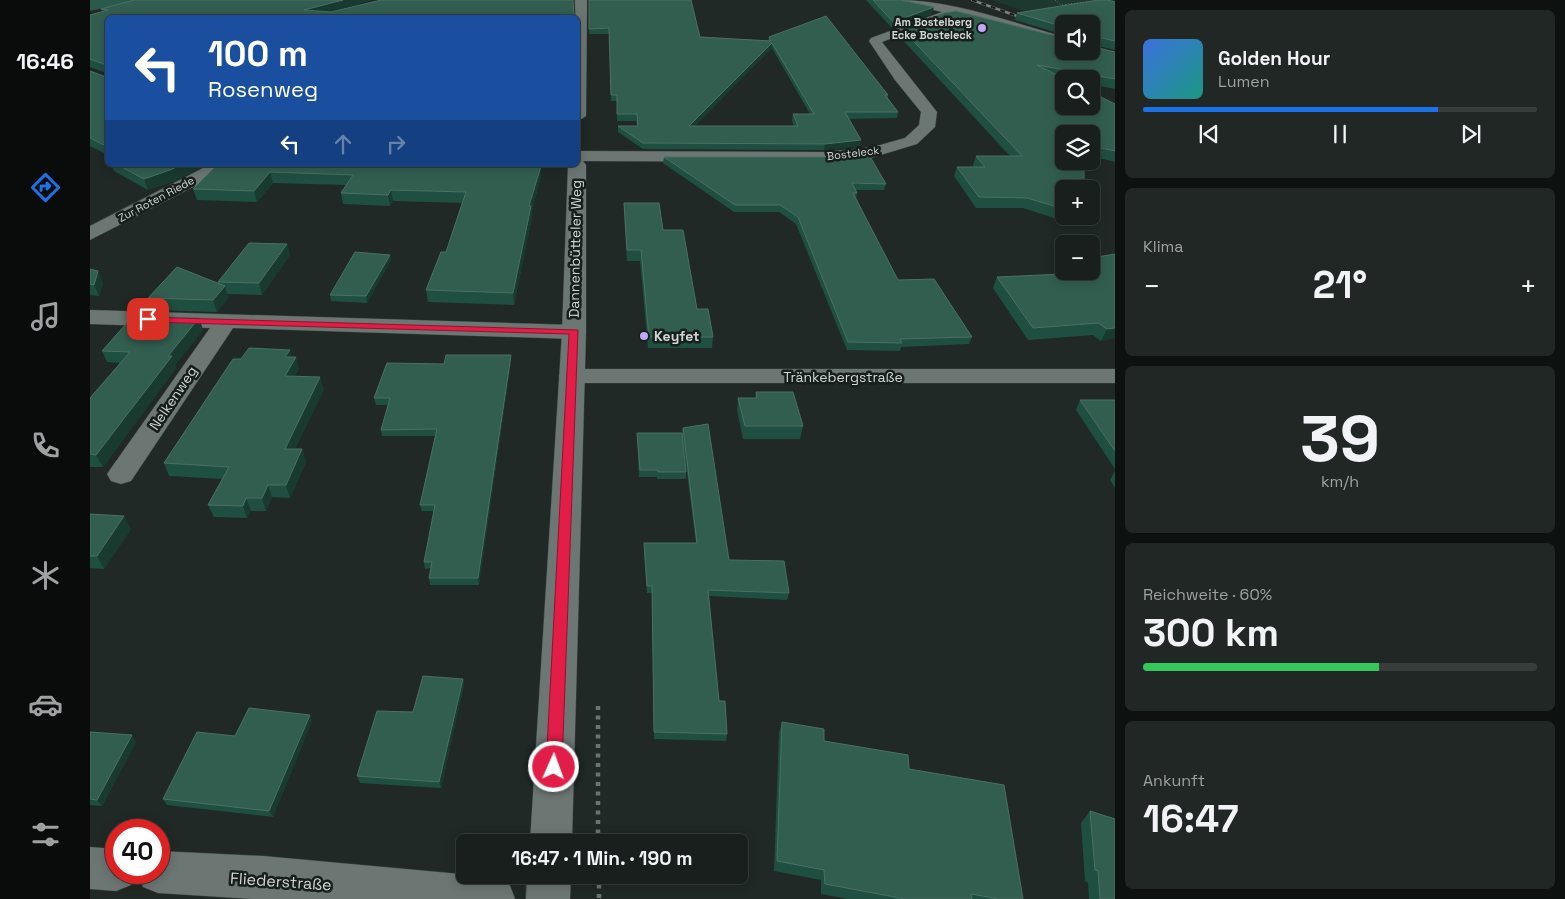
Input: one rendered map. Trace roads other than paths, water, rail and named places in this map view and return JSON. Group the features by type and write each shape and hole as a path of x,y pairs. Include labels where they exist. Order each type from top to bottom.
{"street":[{"path":"580,15 581,0"},
{"path":"903,0 960,12 1055,38"},
{"name":"Bosteleck","path":"580,156 824,156 874,152 912,141 927,126 929,112 900,77 875,42 939,16 960,12"},
{"name":"Zur Roten Riede","path":"90,234 218,167"},
{"name":"Dannenbütteler Weg","path":"551,834 574,332 577,167"},
{"path":"90,317 574,332"},
{"name":"Nelkenweg","path":"121,474 226,322"},
{"name":"Tränkebergstraße","path":"571,376 1115,376"},
{"path":"90,868 105,869"},
{"name":"Fliederstraße","path":"170,873 263,878 493,899"},
{"path":"548,899 549,884"}],"railway":[{"path":"972,0 1028,20"}],"place":[{"name":"Am Bostelberg Ecke Bosteleck","path":"982,28"},
{"name":"Keyfet","path":"644,336"}]}
